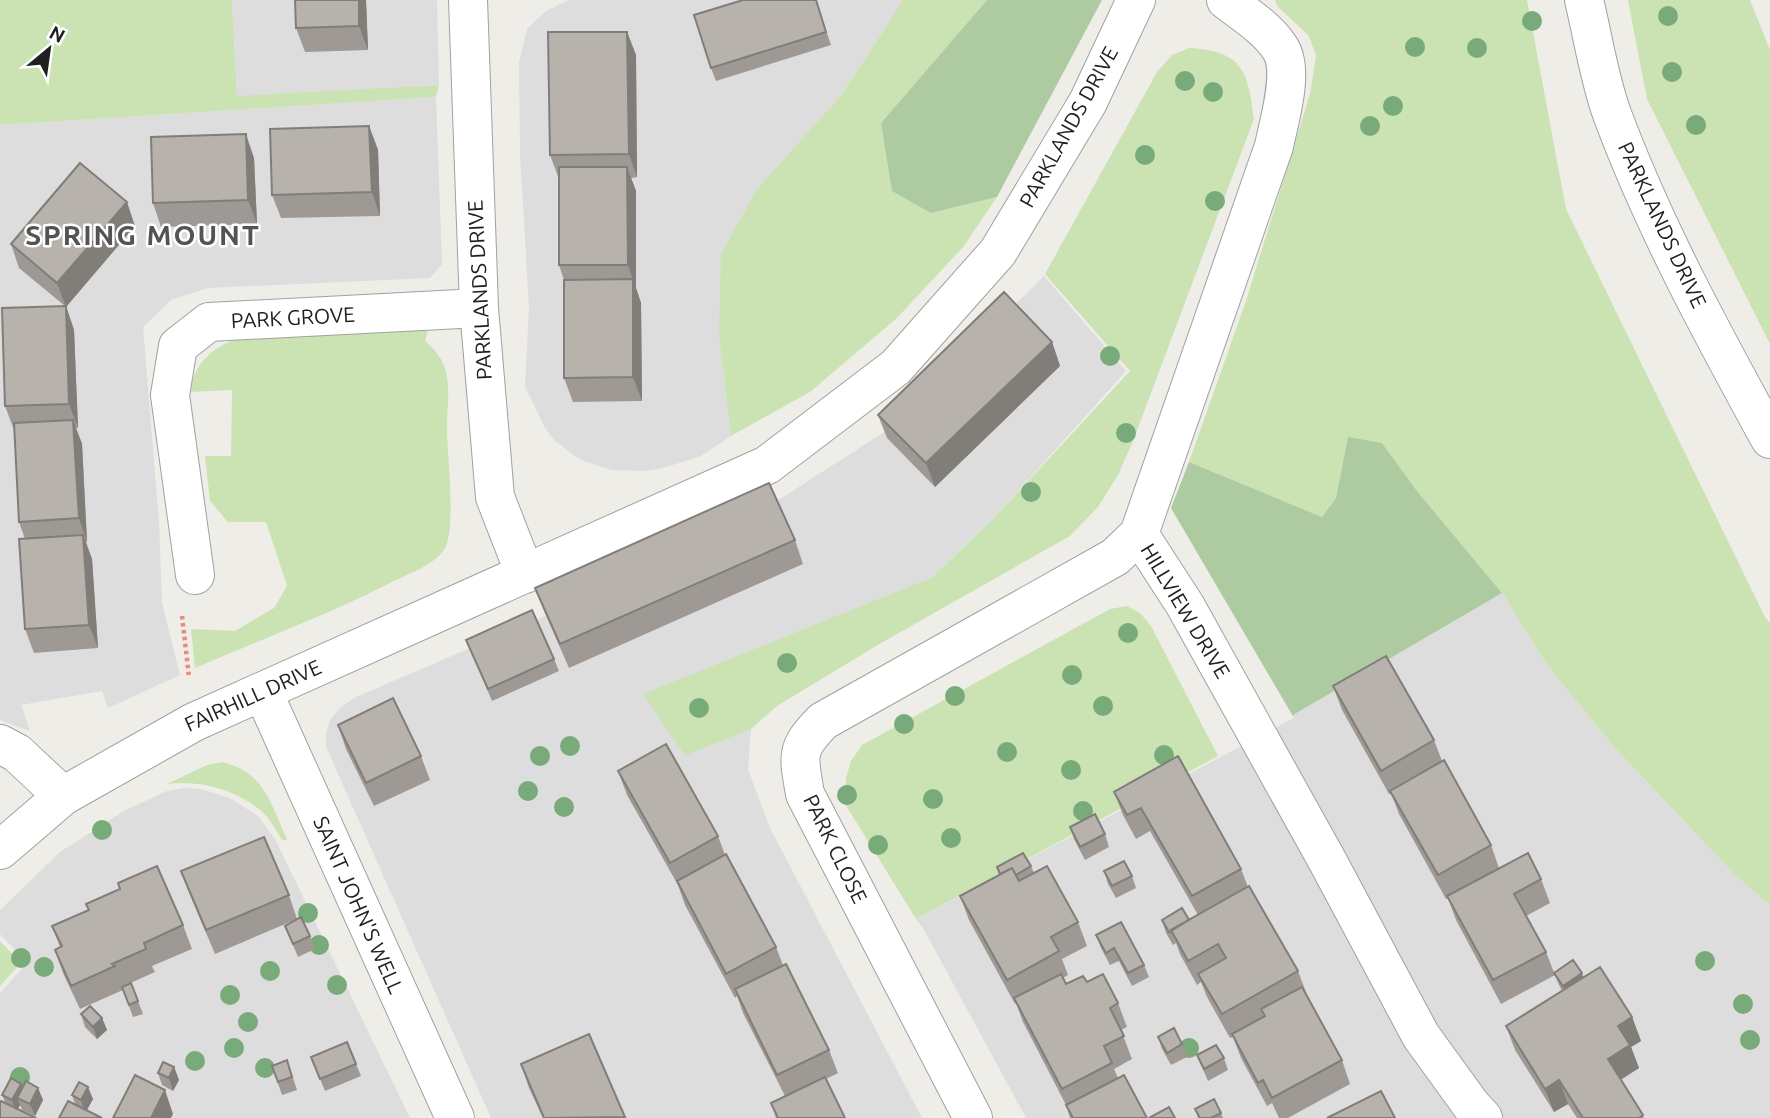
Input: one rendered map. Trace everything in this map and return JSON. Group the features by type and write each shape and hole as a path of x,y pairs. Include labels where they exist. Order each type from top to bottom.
{"street":[{"name":"PARKLANDS DRIVE","path":"468,0 479,308 495,497 525,574 767,465 896,367 998,252 1087,102 1136,0"},
{"name":"HILLVIEW DRIVE","path":"1226,0 1259,25 1282,49 1287,82 1274,146 1139,534 1191,616 1421,1036 1483,1118"},
{"name":"PARKLANDS DRIVE","path":"1584,0 1611,111 1657,220 1713,335 1770,439"},
{"name":"PARK GROVE","path":"195,575 170,395 178,346 209,322 479,308"},
{"name":"PARK CLOSE","path":"973,1118 805,794 799,759 807,738 823,721 1115,558 1139,534"},
{"name":"FAIRHILL DRIVE","path":"0,850 64,796 194,722 525,574"},
{"name":"SAINT JOHN'S WELL","path":"263,692 455,1118"},
{"path":"0,744 17,753 64,796"}],"path":[{"path":"194,722 182,615 195,575"}],"shaded area":[{"path":"232,0 437,0 439,85 237,97"},
{"path":"569,0 903,0 842,94 757,189 719,338 731,436 701,456 663,468 644,471 612,470 573,455 553,439 545,428 525,386 529,308 520,154 519,62 527,29 546,11"},
{"path":"436,97 442,264 430,278 208,288 171,300 143,327 159,522 162,603 180,675 108,708 102,691 21,705 30,731 0,720 0,125"},
{"path":"1044,276 1126,371 993,519 933,577 644,695 685,756 751,729 748,769 771,830 922,1118 491,1118 326,747 330,720 340,708 356,697 547,615 783,497 889,429"},
{"path":"1502,593 1547,665 1614,747 1736,876 1770,905 1770,1118 1026,1118 916,919 1294,718 1293,715"},
{"path":"200,789 230,798 258,816 275,839 410,1118 0,1118 0,993 27,963 0,934 0,910 60,852 124,811 167,791"}],"green space":[{"path":"0,0 232,0 237,96 439,85 436,97 0,125"},
{"path":"903,0 987,0 881,123 931,213 997,197 964,246 897,318 810,392 731,436 719,338 721,254 757,189 842,94"},
{"path":"987,0 1102,0 997,197 931,213 892,191 881,123"},
{"path":"1275,0 1527,0 1566,209 1770,623 1770,905 1736,876 1614,747 1547,665 1502,593 1417,491 1382,443 1348,438 1336,498 1322,517 1189,462 1246,301 1310,94 1316,56 1309,36 1277,6"},
{"path":"1628,0 1750,0 1770,50 1770,344 1647,99"},
{"path":"1189,48 1221,54 1240,67 1249,88 1254,119 1133,441 1118,475 1098,507 1070,536 881,643 777,706 751,729 685,756 643,694 933,577 993,519 1130,371 1045,274 1157,72 1172,55"},
{"path":"428,330 425,341 442,362 448,383 450,528 444,550 426,565 366,595 195,668 191,629 235,631 274,608 287,586 266,522 228,522 210,501 205,456 231,456 232,390 189,392 200,364 219,347 238,338"},
{"path":"1348,437 1382,443 1417,491 1502,593 1293,715 1294,718 1171,508 1189,462 1322,517 1336,498"},
{"path":"1127,606 1140,613 1151,626 1218,756 916,919 845,804 846,778 851,761 862,745 1110,609"},
{"path":"222,762 248,773 257,781 270,801 287,839 283,841 264,813 228,791 192,783 167,784 207,765"},
{"path":"0,941 21,963 0,986"}],"building":[{"path":"295,0 359,0 359,26 296,28"},
{"path":"743,0 816,0 826,32 711,68 694,15"},
{"path":"548,32 627,32 629,154 550,155"},
{"path":"369,126 372,192 272,195 270,129"},
{"path":"246,134 248,200 153,203 151,137"},
{"path":"80,163 127,202 57,283 11,244"},
{"path":"559,167 627,167 628,265 559,265"},
{"path":"633,279 633,377 564,378 564,280"},
{"path":"1004,292 1052,342 926,463 878,415"},
{"path":"66,306 69,404 5,406 2,308"},
{"path":"73,420 79,518 19,522 14,423"},
{"path":"769,483 795,540 560,644 535,588"},
{"path":"83,535 89,625 25,629 19,539"},
{"path":"532,610 554,659 488,689 466,640"},
{"path":"1386,656 1434,740 1381,771 1333,686"},
{"path":"393,698 421,756 366,783 338,725"},
{"path":"666,744 718,836 670,863 618,771"},
{"path":"1178,756 1241,869 1192,896 1141,808 1127,815 1114,792"},
{"path":"1444,760 1491,845 1438,875 1390,791"},
{"path":"1095,814 1105,834 1080,847 1070,827"},
{"path":"264,837 289,895 206,930 181,871"},
{"path":"1023,853 1031,866 1016,875 1012,868 1000,874 997,867"},
{"path":"1528,853 1541,879 1514,894 1546,952 1493,980 1447,896"},
{"path":"726,854 776,947 726,974 677,881"},
{"path":"1124,861 1132,876 1112,886 1104,871"},
{"path":"157,866 183,925 144,943 146,949 112,964 115,966 71,986 55,950 62,946 52,926 89,910 86,904 120,889 118,883"},
{"path":"1047,866 1078,922 1051,937 1059,951 1007,980 960,896 1012,868 1019,881"},
{"path":"1249,886 1298,971 1222,1014 1198,974 1226,958 1218,944 1188,961 1171,930"},
{"path":"1182,908 1189,920 1169,932 1162,920"},
{"path":"301,917 310,936 293,944 285,926"},
{"path":"1121,922 1144,965 1128,973 1114,948 1106,953 1096,935"},
{"path":"1573,960 1582,973 1563,986 1554,973"},
{"path":"786,964 829,1050 777,1075 735,989"},
{"path":"1600,967 1632,1017 1618,1026 1630,1045 1608,1059 1643,1115 1639,1118 1583,1118 1559,1080 1545,1089 1506,1026"},
{"path":"1061,974 1066,984 1083,976 1087,982 1103,974 1118,1003 1110,1008 1124,1036 1104,1046 1112,1063 1062,1089 1014,998"},
{"path":"131,983 138,1001 129,1005 122,987"},
{"path":"1302,987 1342,1060 1272,1098 1263,1080 1258,1083 1232,1034 1265,1016 1261,1009"},
{"path":"90,1006 102,1018 93,1027 81,1014"},
{"path":"1174,1028 1182,1044 1167,1053 1158,1037"},
{"path":"589,1034 625,1117 544,1118 521,1064"},
{"path":"347,1042 356,1064 320,1079 311,1057"},
{"path":"1216,1045 1224,1058 1204,1069 1197,1055"},
{"path":"287,1060 292,1077 278,1082 272,1066"},
{"path":"163,1062 174,1067 169,1078 158,1073"},
{"path":"135,1075 165,1090 151,1118 113,1118"},
{"path":"1124,1075 1147,1118 1073,1118 1066,1105"},
{"path":"825,1077 845,1118 778,1118 771,1103"},
{"path":"11,1078 21,1084 12,1100 2,1095"},
{"path":"26,1081 38,1088 30,1104 17,1098"},
{"path":"79,1082 88,1087 81,1100 72,1095"},
{"path":"1381,1091 1395,1118 1327,1118"},
{"path":"1214,1099 1221,1113 1211,1118 1200,1118 1195,1109"},
{"path":"1,1101 36,1118 0,1118"},
{"path":"68,1101 102,1118 59,1118"},
{"path":"1169,1107 1175,1118 1149,1118"}],"district":[{"name":"SPRING MOUNT","path":"143,235"}]}
